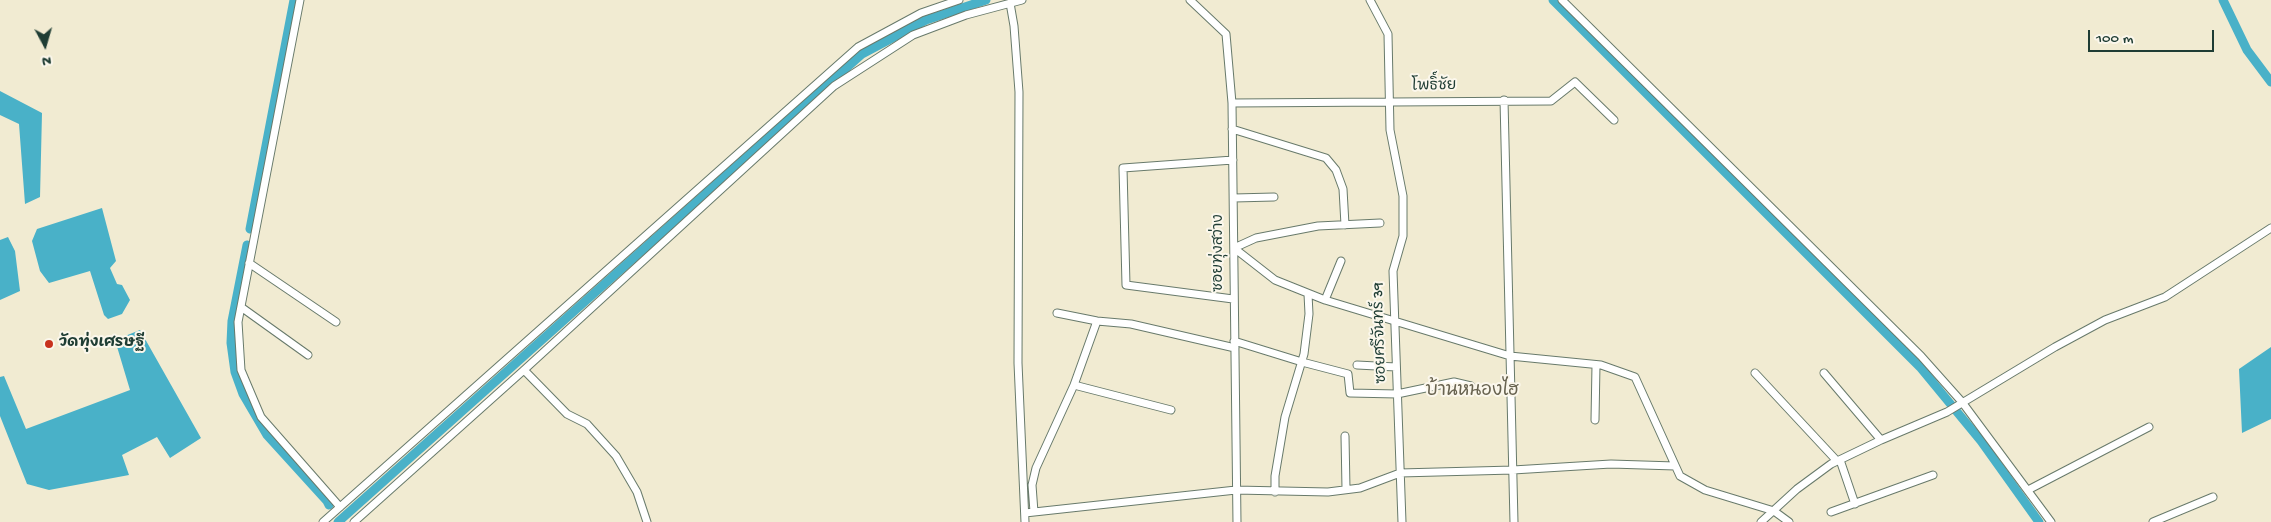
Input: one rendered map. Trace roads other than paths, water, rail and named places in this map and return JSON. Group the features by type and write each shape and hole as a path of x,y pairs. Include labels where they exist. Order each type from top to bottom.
{"street":[{"path":"300,0 238,322 241,370 261,417 340,507"},
{"path":"323,522 858,47 921,13 959,0"},
{"path":"354,522 524,370 834,86 913,35 966,14 1022,0"},
{"name":"ซอยทุ่งสว่าง","path":"1190,0 1226,34 1232,103 1237,522"},
{"name":"ซอยศรีจันทร์ 39","path":"1370,0 1388,34 1391,102 1390,130 1403,196 1403,236 1393,271 1402,522"},
{"path":"1562,0 1921,356 2028,490 2050,522"},
{"path":"1010,3 1014,26 1019,92 1018,355 1025,522"},
{"name":"โพธิ์ชัย","path":"1232,103 1551,101 1575,82 1614,120"},
{"path":"1504,100 1514,522"},
{"path":"1232,129 1326,158 1336,170 1343,189 1345,225"},
{"path":"1232,160 1124,168 1126,285 1233,299"},
{"path":"1234,198 1274,197"},
{"path":"1380,223 1318,226 1256,238 1234,248 1257,268 1275,280 1325,300 1510,356 1596,365 1620,370 1635,377 1680,476 1706,490 1774,511 1789,522"},
{"path":"1761,522 1797,489 1838,460 1947,412 2106,320 2166,297 2271,228"},
{"path":"1325,300 1341,261"},
{"path":"249,263 336,322"},
{"path":"1275,492 1275,476 1285,418 1302,362 1309,314 1308,294"},
{"path":"241,307 308,355"},
{"path":"1058,313 1097,321 1131,324 1235,344 1348,374 1350,393 1397,394 1454,382 1471,386"},
{"path":"1034,512 1032,486 1036,468 1074,385 1097,321"},
{"path":"1595,420 1596,365"},
{"path":"1356,366 1396,367"},
{"path":"524,370 567,414 587,424 616,456 636,492 647,522"},
{"path":"1755,373 1838,460 1855,504"},
{"path":"1824,373 1881,440"},
{"path":"1074,385 1171,410"},
{"path":"2028,490 2149,427"},
{"path":"1345,436 1346,489"},
{"path":"1025,513 1236,490 1328,492 1360,488 1400,473 1513,470 1612,464 1675,466"},
{"path":"1831,512 1933,475"},
{"path":"2153,522 2213,497"}],"water":[{"path":"0,91 42,113 40,197 25,204 19,124 0,115"},
{"path":"102,208 116,261 110,268 117,284 122,285 130,300 122,314 108,319 104,315 90,271 49,283 40,271 32,241 37,229"},
{"path":"8,237 15,251 20,291 0,300 0,240"},
{"path":"140,330 201,438 170,458 157,437 122,455 129,475 49,490 27,484 0,416 0,377 4,376 26,429 130,390 115,340"},
{"path":"2271,347 2271,419 2242,433 2239,369"}],"waterway":[{"path":"250,229 294,0"},
{"path":"338,522 862,54 926,20 986,0"},
{"path":"1553,0 1920,367 1981,441 2039,522"},
{"path":"2223,0 2247,50 2271,82"},
{"path":"247,245 232,321 231,343 235,372 243,394 267,435 329,505"}],"place":[{"name":"วัดทุ่งเศรษฐี","path":"49,344"}],"district":[{"name":"บ้านหนองไฮ","path":"1472,392"}]}
